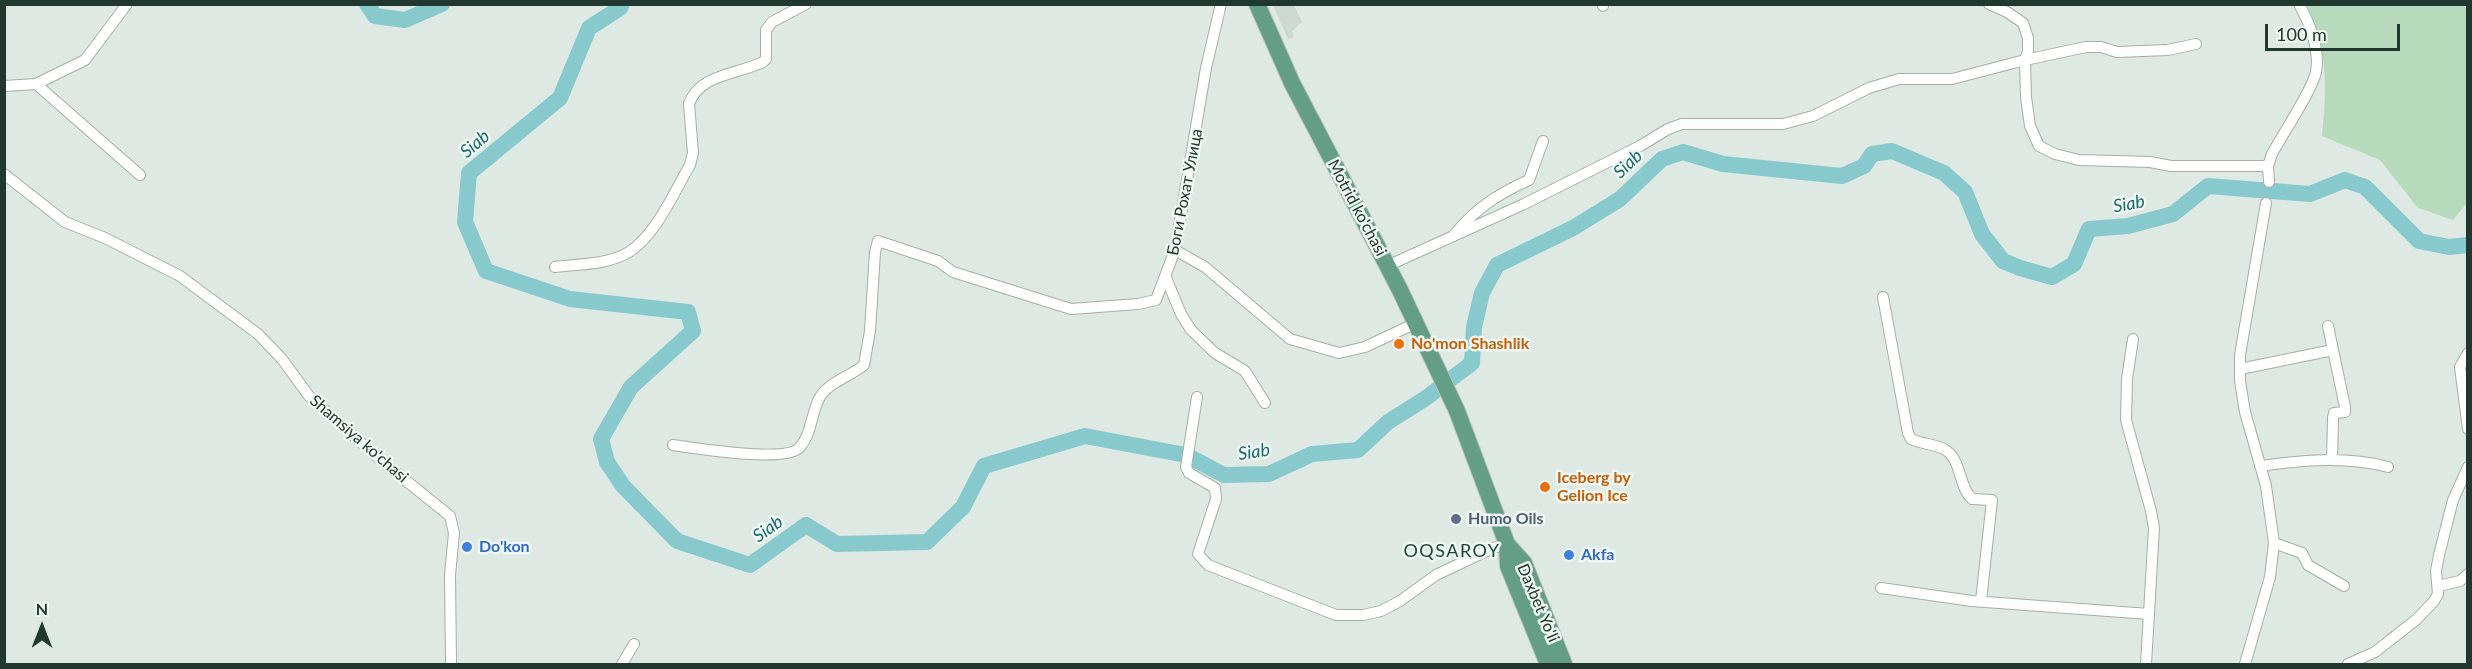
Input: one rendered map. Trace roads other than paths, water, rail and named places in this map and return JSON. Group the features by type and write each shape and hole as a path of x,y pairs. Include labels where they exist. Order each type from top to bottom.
{"main road":[{"name":"Motrid ko'chasi","path":"1257,4 1292,83 1416,323 1457,411"},
{"name":"Daxbet Yo'li","path":"1457,411 1507,544 1508,566 1548,664"},
{"name":"Daxbet Yo'li","path":"1507,544 1524,563 1564,664"}],"street":[{"path":"4,86 36,84 85,60 127,4"},
{"path":"555,267 597,262 627,253 646,239 690,165 693,153 689,104 691,98 715,77 763,62 766,59 766,30 772,22 806,4"},
{"name":"Боги Рохат Улица","path":"673,445 746,454 787,453 798,449 805,440 819,398 825,390 864,365 870,331 875,252 878,241 938,261 953,272 1071,309 1138,304 1156,300 1175,250 1206,68 1221,4"},
{"path":"1989,4 2023,23 2028,38 2024,76 2030,126 2039,146 2055,154 2079,160 2150,162 2161,166 2268,166"},
{"path":"2269,182 2268,166 2284,130 2311,86 2316,72 2315,48 2311,31 2299,4"},
{"path":"1387,266 1522,205 1640,146 1668,129 1682,124 1783,124 1813,116 1869,88 1899,79 1952,79 2086,47 2101,47 2117,52 2168,50 2196,44"},
{"path":"36,84 140,175"},
{"path":"1452,237 1470,215 1529,180 1543,141"},
{"name":"Shamsiya ko'chasi","path":"4,174 65,222 105,238 156,266 180,276 258,334 282,359 309,396 384,463 450,516 454,533 450,575 451,664"},
{"path":"2245,664 2271,577 2274,543 2266,486 2245,412 2240,355 2266,203"},
{"path":"1175,250 1205,267 1290,339 1339,353 1365,346 1416,323"},
{"path":"1166,278 1181,314 1191,330 1215,353 1245,371 1265,403"},
{"path":"1883,297 1911,439 1944,449 1951,455 1964,488 1972,499 1992,500 1981,601"},
{"path":"2328,326 2345,407 2345,412 2334,413 2332,460"},
{"path":"2133,339 2127,379 2126,420 2154,528 2146,664"},
{"path":"2241,369 2333,350"},
{"path":"2468,353 2460,367 2468,429"},
{"path":"1197,397 1186,467 1190,473 1215,488 1216,499 1198,554 1202,560 1336,615 1363,615 1381,611 1400,601 1436,575 1507,544"},
{"path":"2260,466 2362,460 2388,467"},
{"path":"2348,664 2375,652 2416,619 2434,601 2438,594 2436,571 2439,555 2453,500 2468,467"},
{"path":"2274,543 2302,554 2308,565 2344,586"},
{"path":"2438,586 2460,581 2468,574"},
{"path":"1881,588 1981,601 2149,614"},
{"path":"622,664 634,644"}],"waterway":[{"name":"Siab","path":"367,4 375,16 405,20 442,4"},
{"name":"Siab","path":"622,4 620,8 589,28 560,98 469,173 465,222 486,271 570,299 688,312 693,331 631,387 601,439 607,462 623,486 677,541 750,565 806,525 837,544 927,542 963,507 984,466 1085,436 1186,455 1224,475 1269,474 1312,454 1358,450 1388,422 1426,398 1472,363 1474,327 1482,293 1497,265 1573,228 1620,199 1662,159 1683,152 1723,164 1842,176 1864,166 1872,154 1892,151 1944,173 1965,192 1982,234 2003,261 2052,277 2074,264 2089,229 2128,226 2173,214 2208,186 2310,194 2345,180 2365,187 2419,241 2449,247 2468,245"}],"place":[{"name":"No'mon Shashlik","path":"1399,344"},
{"name":"Iceberg by Gelion Ice","path":"1545,487"},
{"name":"Humo Oils","path":"1456,519"},
{"name":"Do'kon","path":"467,547"},
{"name":"Akfa","path":"1569,555"}],"district":[{"name":"OQSAROY","path":"1452,551"}]}
